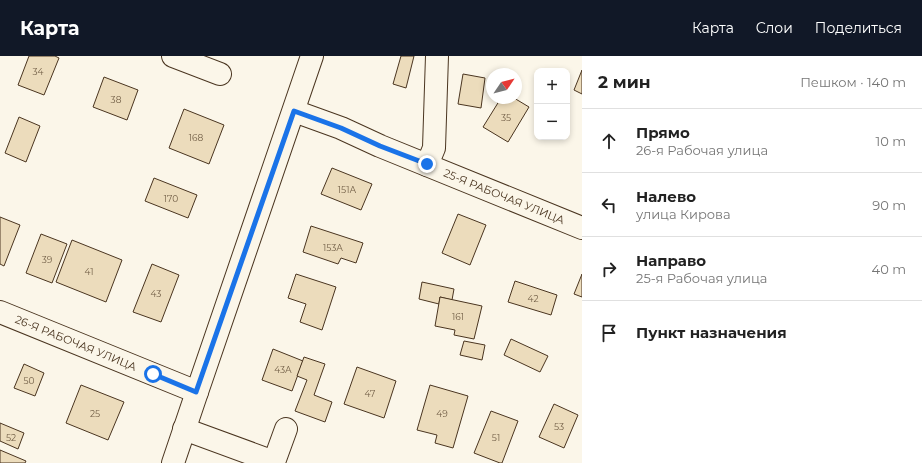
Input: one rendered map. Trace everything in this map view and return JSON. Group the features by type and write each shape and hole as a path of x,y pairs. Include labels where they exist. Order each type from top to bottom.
{"main road":[{"path":"173,56 220,74"},
{"path":"173,463 312,56"},
{"path":"427,164 434,148 437,56"},
{"name":"25-Я РАБОЧАЯ УЛИЦА","path":"294,111 341,128 380,146 582,228"},
{"name":"26-Я РАБОЧАЯ УЛИЦА","path":"0,312 196,392"},
{"path":"184,428 274,462 286,429"}],"building":[{"path":"29,56 55,56 59,58 44,95 18,85"},
{"path":"401,56 414,56 406,88 393,84"},
{"path":"582,70 582,94 574,90"},
{"path":"463,74 485,78 481,108 458,104"},
{"path":"104,77 138,90 127,120 93,107"},
{"path":"522,103 529,107 508,142 483,127 497,104"},
{"path":"184,109 224,125 209,164 169,148"},
{"path":"19,117 40,126 26,162 5,153"},
{"path":"332,168 372,184 361,210 321,194"},
{"path":"154,178 197,195 188,218 145,201"},
{"path":"458,214 486,225 470,265 442,253"},
{"path":"0,217 20,225 4,266 0,264"},
{"path":"311,226 363,243 356,263 341,258 338,264 303,252"},
{"path":"41,234 67,244 52,283 26,273"},
{"path":"72,240 122,260 106,302 56,282"},
{"path":"152,264 179,275 161,322 133,312"},
{"path":"296,274 336,287 322,330 300,322 306,304 288,298"},
{"path":"582,274 582,297 574,294"},
{"path":"515,281 557,295 551,315 508,302"},
{"path":"422,282 454,289 452,300 440,297 439,304 419,299"},
{"path":"440,297 482,306 474,339 454,335 455,330 435,326"},
{"path":"511,339 548,356 540,372 504,355"},
{"path":"464,341 485,345 482,360 460,355"},
{"path":"273,349 303,361 292,391 262,380"},
{"path":"304,357 325,364 314,395 332,402 325,422 295,411 307,380 297,376"},
{"path":"24,364 44,373 35,396 14,388"},
{"path":"357,367 396,381 384,418 344,404"},
{"path":"81,385 124,402 108,440 66,423"},
{"path":"430,385 468,396 453,448 435,443 437,435 417,430"},
{"path":"554,404 578,415 564,448 539,437"},
{"path":"491,411 518,421 502,463 474,453"},
{"path":"0,423 24,433 18,449 0,441"},
{"path":"0,450 26,461 25,463 0,463"}],"route":[{"path":"153,374 196,392 294,111 341,128 380,146 427,164"}]}
